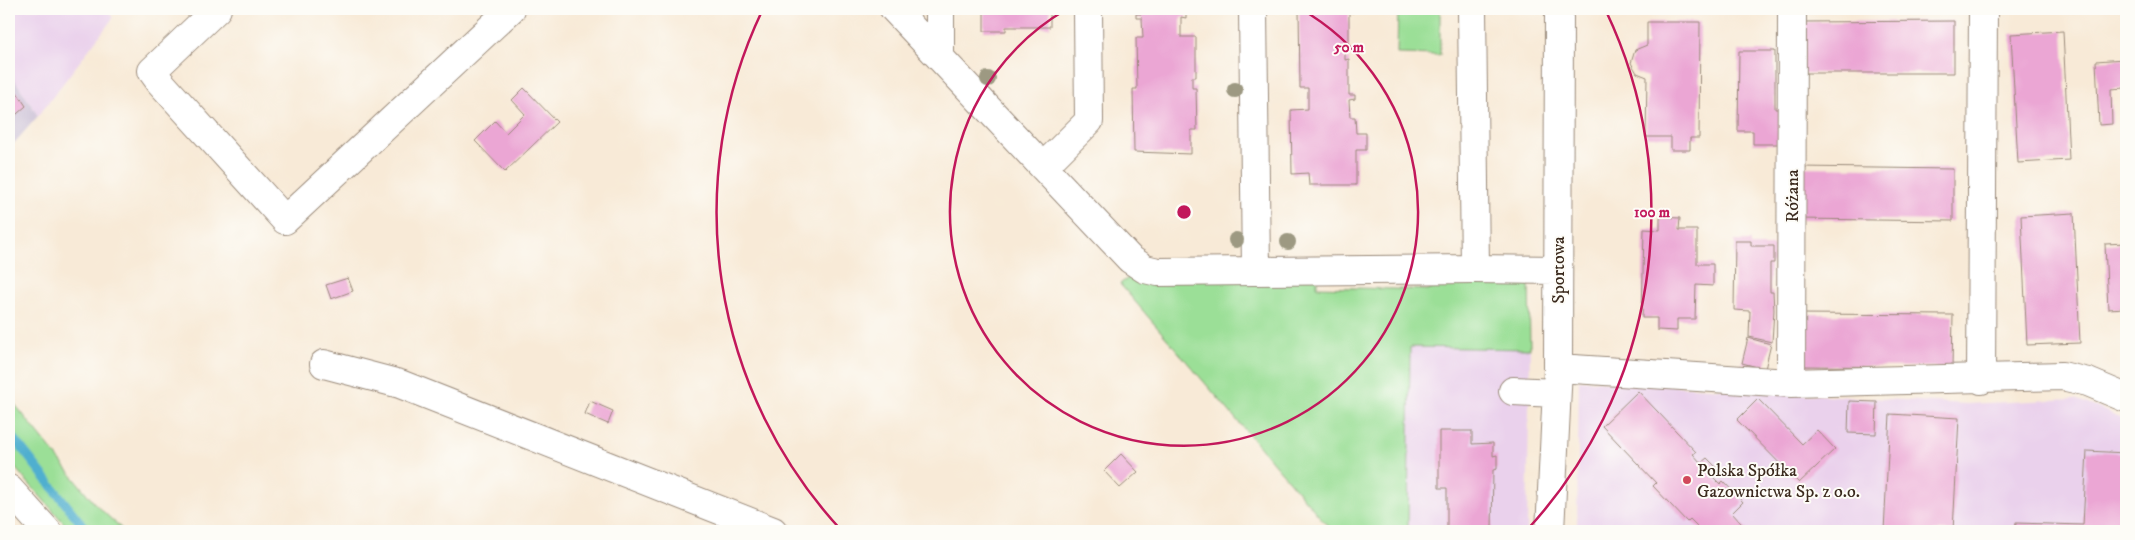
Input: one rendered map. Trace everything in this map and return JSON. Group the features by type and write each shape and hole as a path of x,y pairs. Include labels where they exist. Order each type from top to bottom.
{"street":[{"path":"217,9 152,71 285,220 511,9"},
{"path":"894,9 1130,259 1145,269 1158,272 1558,270"},
{"path":"940,9 940,57"},
{"path":"1043,167 1090,121 1088,9"},
{"path":"1253,9 1256,271"},
{"path":"1472,9 1475,269"},
{"name":"Sportowa","path":"1550,531 1557,381 1559,9"},
{"name":"Różana","path":"1791,383 1792,9"},
{"path":"1981,380 1983,9"},
{"path":"324,364 400,384 773,531"},
{"path":"1513,391 1557,381 1791,383 1981,380 2062,376 2088,382 2126,398"},
{"path":"9,489 47,531"}],"shaded area":[{"path":"9,9 107,9 113,18 38,116 9,71"},
{"path":"9,71 38,116 9,149"},
{"path":"1410,347 1530,349 1527,531 1408,531"},
{"path":"1579,380 1966,404 2075,399 2123,418 2126,410 2126,531 1577,531"}],"green space":[{"path":"1398,9 1440,9 1440,55 1397,54"},
{"path":"1135,273 1317,276 1317,287 1431,290 1432,280 1529,280 1530,349 1410,347 1408,531 1332,531 1120,284"},
{"path":"9,397 95,504 124,531 71,531 9,461"}],"building":[{"path":"984,9 1050,9 1050,27 1006,27 1006,31 984,31"},
{"path":"1142,9 1186,9 1186,18 1181,17 1181,37 1196,37 1196,77 1192,77 1192,88 1196,88 1197,130 1191,130 1191,154 1134,152 1133,89 1137,89 1136,38 1143,38 1142,18 1136,18 1136,14 1142,14"},
{"path":"1299,9 1353,9 1353,13 1349,12 1349,48 1345,48 1345,60 1349,59 1349,95 1355,95 1355,99 1349,100 1350,117 1355,117 1356,133 1366,133 1366,150 1356,150 1356,185 1309,185 1308,173 1292,174 1291,110 1308,109 1308,88 1300,88"},
{"path":"1954,21 1954,73 1801,73 1800,22"},
{"path":"1647,22 1700,22 1699,138 1690,138 1690,150 1671,150 1671,137 1646,137 1647,77 1637,73 1631,63 1635,50 1647,45"},
{"path":"2063,31 2069,160 2018,163 2011,34"},
{"path":"1739,51 1775,51 1775,109 1780,109 1780,144 1753,144 1753,131 1738,131"},
{"path":"2124,59 2125,88 2111,89 2112,124 2099,125 2096,61"},
{"path":"14,88 26,106 9,121 9,94"},
{"path":"524,88 557,122 505,172 475,141 495,121 506,133 525,114 512,100"},
{"path":"1799,167 1953,169 1953,221 1798,219"},
{"path":"2074,213 2080,343 2027,345 2021,216"},
{"path":"1660,217 1680,218 1679,230 1697,230 1697,264 1713,264 1713,286 1696,285 1695,319 1677,319 1677,331 1657,330 1657,318 1642,318 1644,229 1660,230"},
{"path":"1735,241 1751,241 1751,246 1774,246 1774,263 1770,263 1770,292 1773,292 1774,310 1772,342 1749,337 1750,311 1734,310"},
{"path":"2126,243 2126,308 2108,309 2105,244"},
{"path":"348,278 353,291 331,299 326,285"},
{"path":"1799,314 1953,315 1952,367 1799,366"},
{"path":"1748,338 1771,344 1765,369 1742,363"},
{"path":"1638,391 1696,452 1693,454 1701,463 1707,458 1718,469 1712,476 1720,484 1723,481 1743,502 1732,513 1748,531 1702,531 1690,519 1687,522 1653,486 1656,483 1602,426"},
{"path":"1758,399 1802,444 1817,430 1835,449 1799,483 1737,420"},
{"path":"590,401 613,411 608,424 585,414"},
{"path":"1849,401 1877,402 1876,434 1848,433"},
{"path":"1890,414 1959,418 1953,531 1884,531"},
{"path":"1439,431 1472,431 1472,444 1493,443 1493,456 1497,455 1497,469 1493,470 1492,531 1447,531 1447,488 1439,488"},
{"path":"2087,451 2126,453 2126,531 2015,531 2016,523 2083,525"},
{"path":"1121,454 1138,472 1120,488 1104,471"}],"waterway":[{"path":"9,432 87,531"}],"place":[{"name":"Polska Spółka Gazownictwa Sp. z o.o.","path":"1687,480"}]}
